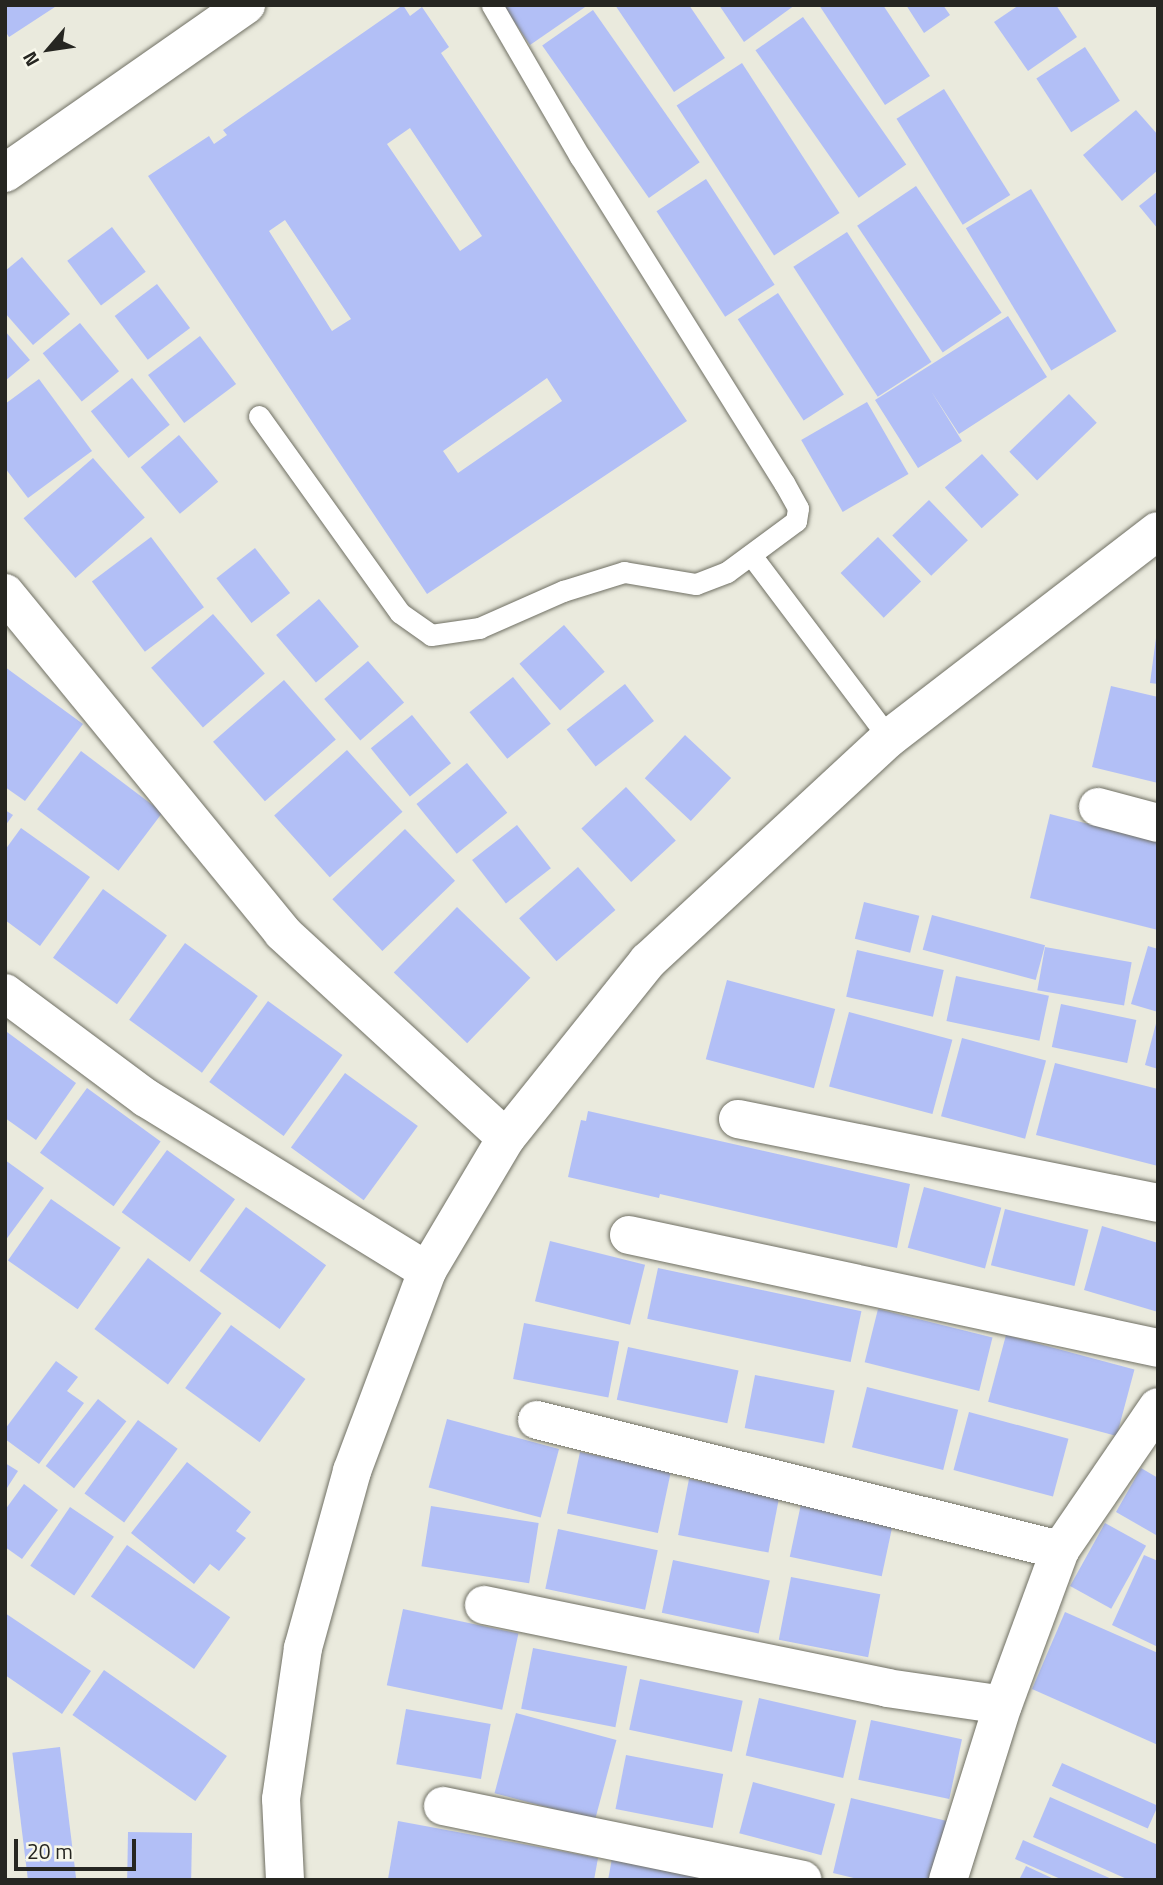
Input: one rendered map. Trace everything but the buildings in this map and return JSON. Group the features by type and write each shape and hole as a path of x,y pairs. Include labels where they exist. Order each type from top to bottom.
{"street":[{"path":"5,173 230,10"},
{"path":"285,1880 281,1799 303,1648 352,1471 427,1271 506,1138 648,961 889,738 1158,531"},
{"path":"5,593 282,932 506,1138"},
{"path":"1098,807 1158,823"},
{"path":"5,993 146,1098 427,1271"},
{"path":"738,1119 1158,1203"},
{"path":"629,1235 1158,1348"},
{"path":"948,1880 1003,1706 1060,1550 1158,1407"},
{"path":"537,1420 1060,1550"},
{"path":"484,1605 887,1688 1003,1706"},
{"path":"443,1806 802,1880"}],"lane":[{"path":"259,416 400,612 431,635 479,628 563,591 624,572 696,584 727,572 796,521 798,508 580,158 492,5"},
{"path":"751,555 889,738"}]}
